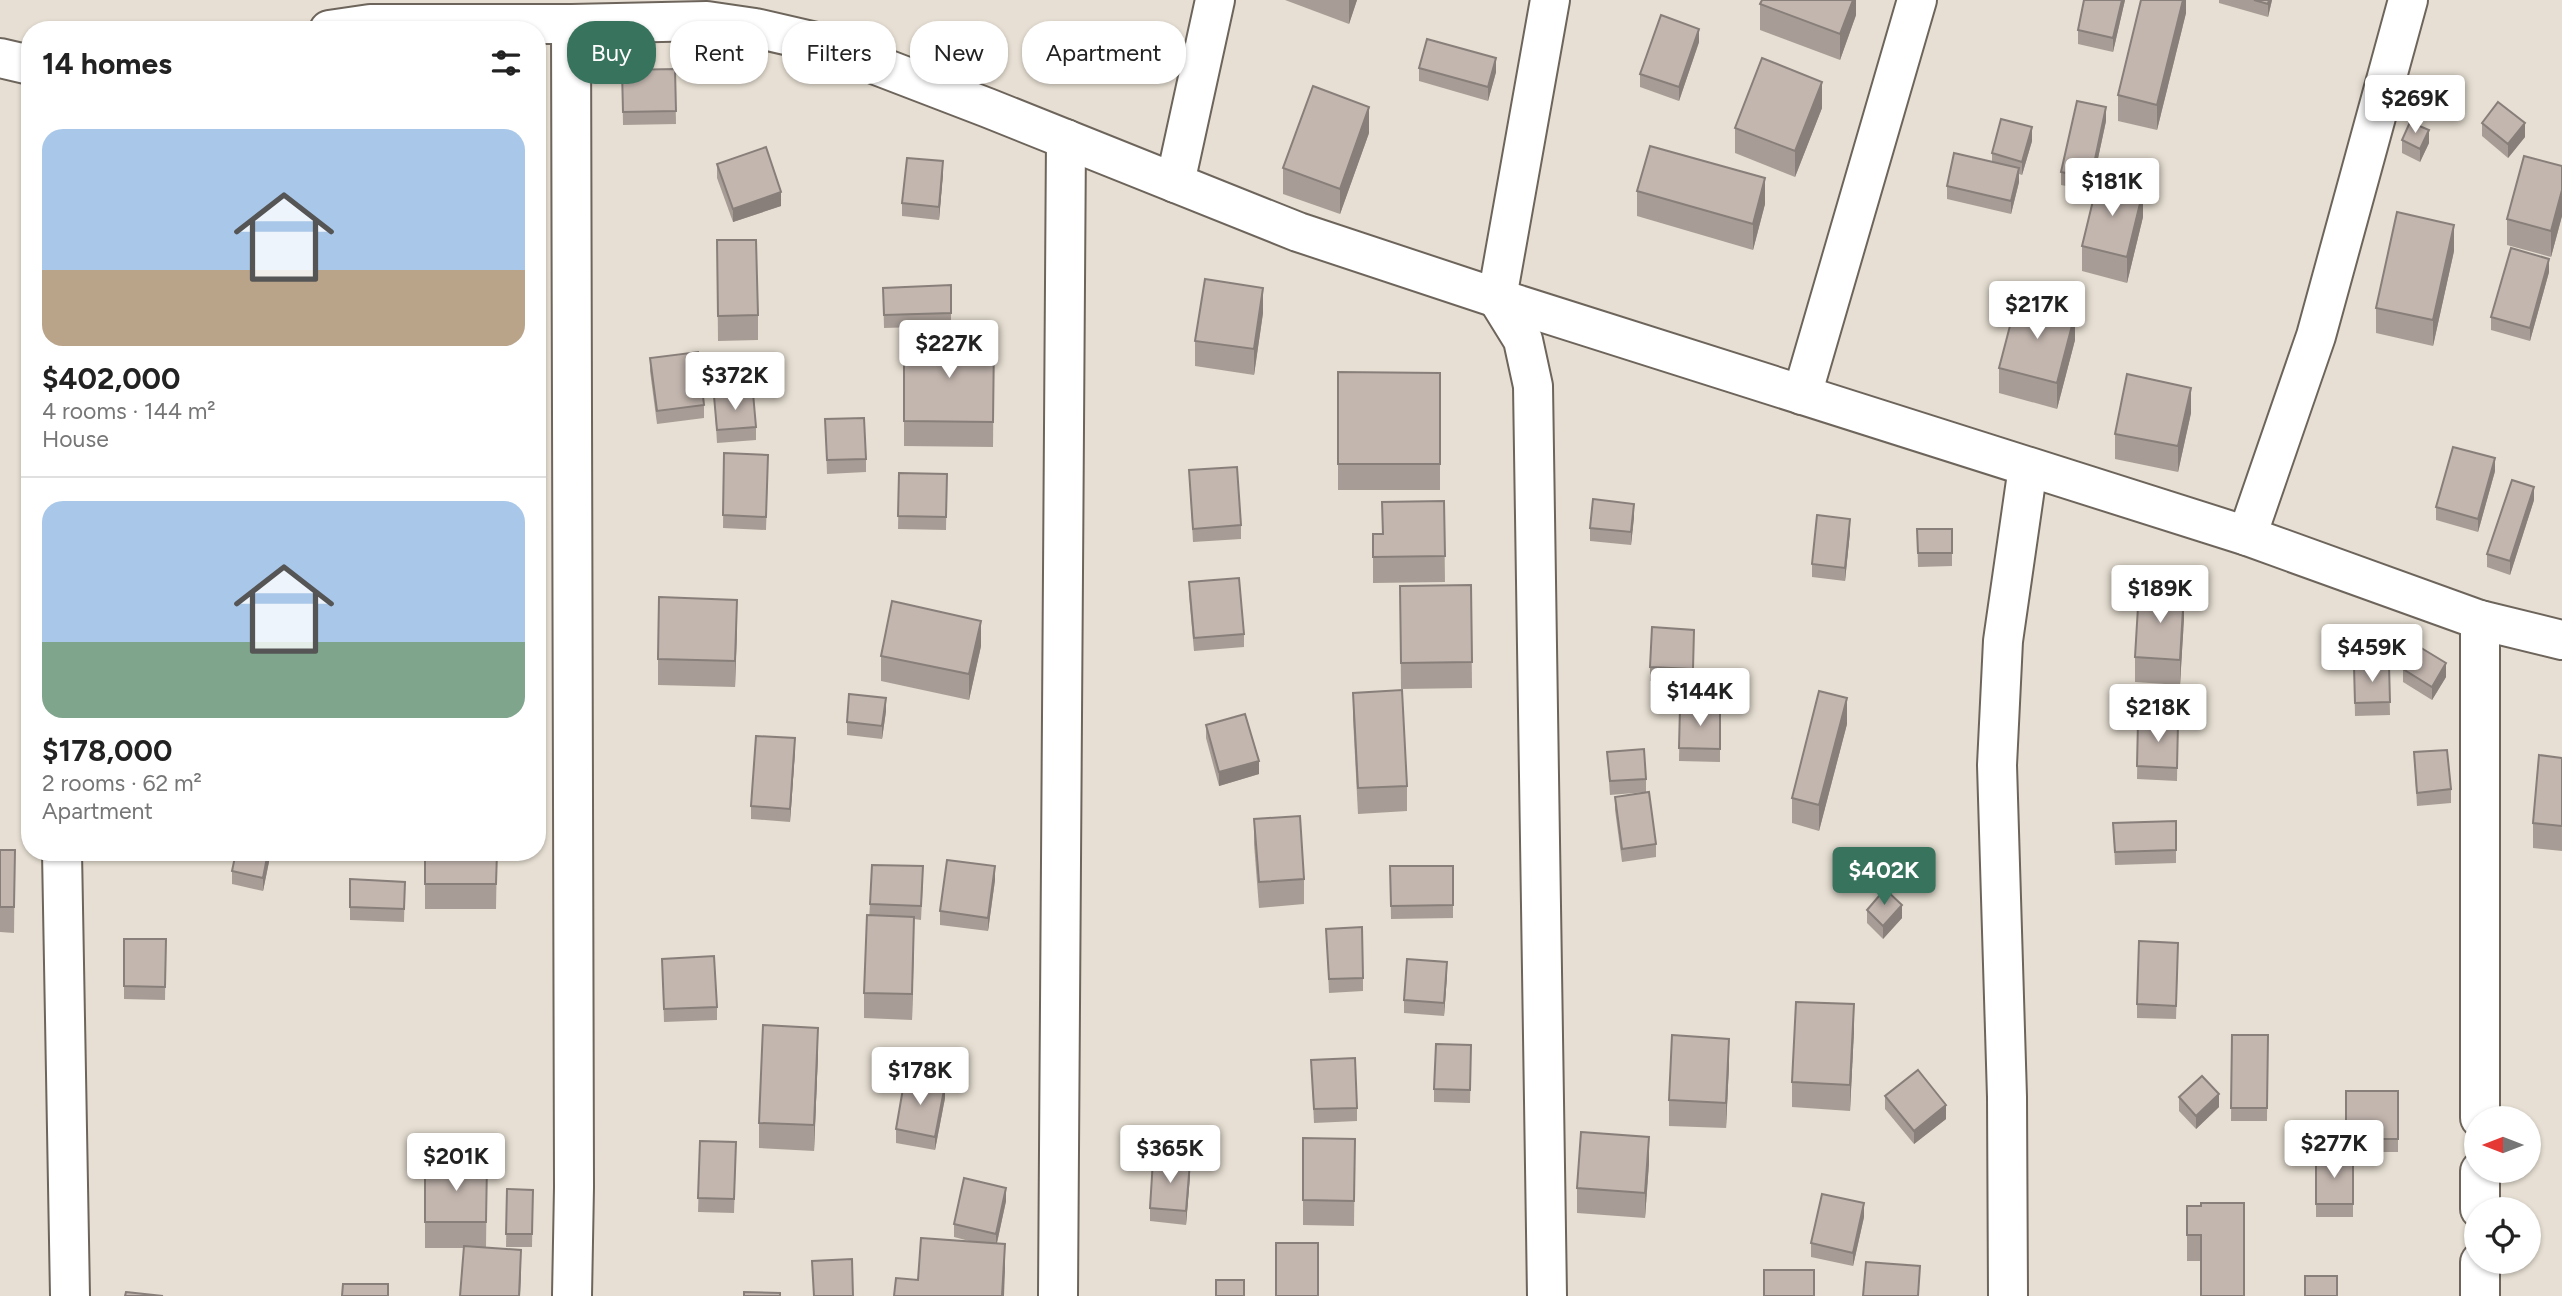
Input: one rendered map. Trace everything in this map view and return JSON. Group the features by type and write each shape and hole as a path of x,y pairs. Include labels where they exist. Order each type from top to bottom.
{"street":[{"path":"1175,183 1215,0"},
{"path":"1546,1296 1533,386 1523,340 1497,298 1550,0"},
{"path":"1802,395 1917,0"},
{"path":"2247,536 2316,336 2408,0"},
{"path":"602,21 705,11 816,42 1298,232 1497,298 2247,536 2480,620 2562,640"},
{"path":"546,24 567,24"},
{"path":"0,58 21,63"},
{"path":"571,84 572,1296"},
{"path":"1058,1296 1066,139"},
{"path":"2008,1296 2007,1097 1997,765 2003,641 2028,467"},
{"path":"2480,620 2480,1106"},
{"path":"62,861 71,1296"},
{"path":"2480,1274 2480,1296"}],"building":[{"path":"1762,0 1853,0 1840,34 1760,4"},
{"path":"2084,0 2122,0 2113,38 2078,30"},
{"path":"2141,0 2183,0 2157,105 2118,95"},
{"path":"1661,15 1699,29 1679,87 1640,74"},
{"path":"1427,39 1496,58 1488,87 1419,68"},
{"path":"1762,58 1822,82 1795,151 1735,128"},
{"path":"656,69 670,69 670,84 675,84 676,111 623,112 622,84 656,84"},
{"path":"1313,86 1369,107 1340,189 1283,168"},
{"path":"2077,101 2106,107 2091,178 2061,172"},
{"path":"2498,102 2525,123 2508,144 2482,123"},
{"path":"2001,119 2032,127 2022,162 1992,153"},
{"path":"2410,122 2429,130 2420,149 2402,140"},
{"path":"1650,146 1765,178 1753,224 1637,191"},
{"path":"766,147 781,192 733,209 717,164"},
{"path":"1954,153 2019,168 2011,201 1947,186"},
{"path":"2524,156 2562,166 2562,190 2551,231 2507,219"},
{"path":"907,158 943,161 939,207 902,203"},
{"path":"2098,180 2143,191 2127,257 2082,246"},
{"path":"2397,212 2454,225 2433,320 2376,308"},
{"path":"717,240 756,240 758,315 718,316"},
{"path":"2511,248 2549,259 2530,328 2491,317"},
{"path":"1205,279 1263,288 1254,349 1195,341"},
{"path":"951,285 951,313 884,315 883,288"},
{"path":"2017,299 2075,314 2057,383 1999,368"},
{"path":"904,338 994,339 993,422 904,421"},
{"path":"698,352 704,405 657,411 650,358"},
{"path":"1338,372 1440,373 1440,464 1338,464"},
{"path":"2127,374 2191,388 2178,446 2115,434"},
{"path":"753,393 756,427 717,430 714,396"},
{"path":"864,418 866,459 827,460 825,419"},
{"path":"2453,447 2495,458 2478,519 2436,507"},
{"path":"724,453 768,455 766,517 723,515"},
{"path":"1237,467 1241,525 1193,529 1189,470"},
{"path":"899,473 947,474 946,517 898,516"},
{"path":"2512,480 2534,487 2510,561 2487,554"},
{"path":"1593,499 1634,504 1631,532 1590,528"},
{"path":"1444,501 1445,556 1373,557 1373,534 1383,534 1382,502"},
{"path":"1817,515 1850,519 1845,568 1812,564"},
{"path":"1917,529 1952,529 1952,553 1918,553"},
{"path":"1239,578 1244,634 1194,638 1189,582"},
{"path":"1471,585 1472,662 1401,663 1400,586"},
{"path":"2139,590 2184,592 2180,660 2135,657"},
{"path":"659,597 737,600 735,661 658,659"},
{"path":"892,601 981,621 969,674 881,656"},
{"path":"1652,627 1694,630 1693,669 1650,667"},
{"path":"2418,646 2446,663 2432,687 2403,669"},
{"path":"2389,665 2390,702 2355,703 2354,666"},
{"path":"1402,690 1407,786 1358,788 1353,693"},
{"path":"1819,691 1847,698 1819,805 1792,798"},
{"path":"849,694 886,698 882,726 847,722"},
{"path":"1680,707 1720,707 1720,749 1679,748"},
{"path":"1245,714 1259,761 1219,772 1206,725"},
{"path":"2138,721 2178,723 2177,768 2137,766"},
{"path":"756,736 795,738 790,809 751,806"},
{"path":"1644,749 1646,779 1610,781 1607,752"},
{"path":"2447,750 2451,789 2417,793 2414,752"},
{"path":"2539,755 2562,758 2562,826 2533,823"},
{"path":"1649,792 1656,844 1622,849 1615,797"},
{"path":"1300,816 1304,879 1259,882 1254,819"},
{"path":"2176,821 2176,850 2115,852 2113,823"},
{"path":"0,850 15,850 14,907 0,907"},
{"path":"947,860 995,866 988,918 940,911"},
{"path":"234,861 266,861 263,878 232,871"},
{"path":"425,861 497,861 496,884 425,884"},
{"path":"872,865 923,866 921,906 870,904"},
{"path":"1390,866 1453,866 1453,905 1391,906"},
{"path":"350,879 405,882 404,909 350,907"},
{"path":"1885,889 1902,905 1883,926 1867,910"},
{"path":"867,915 914,917 912,994 864,993"},
{"path":"1362,927 1363,978 1329,979 1326,929"},
{"path":"124,939 166,939 165,987 124,986"},
{"path":"2139,941 2178,943 2176,1006 2137,1004"},
{"path":"714,956 717,1007 664,1009 662,959"},
{"path":"1407,959 1447,962 1444,1003 1404,1000"},
{"path":"1796,1002 1854,1004 1850,1085 1792,1082"},
{"path":"763,1025 818,1028 814,1125 759,1123"},
{"path":"1672,1035 1729,1039 1726,1103 1669,1100"},
{"path":"2232,1035 2268,1035 2267,1108 2231,1108"},
{"path":"1436,1044 1471,1045 1470,1090 1434,1089"},
{"path":"1355,1058 1357,1108 1314,1109 1311,1060"},
{"path":"1918,1070 1946,1105 1914,1131 1885,1096"},
{"path":"2202,1076 2219,1094 2196,1116 2179,1097"},
{"path":"905,1077 945,1085 935,1137 896,1129"},
{"path":"2346,1091 2398,1091 2398,1139 2346,1139"},
{"path":"1581,1132 1649,1137 1645,1193 1577,1188"},
{"path":"1303,1138 1355,1139 1354,1201 1303,1200"},
{"path":"700,1141 736,1142 734,1199 698,1198"},
{"path":"2316,1155 2353,1155 2353,1204 2316,1204"},
{"path":"1153,1160 1190,1162 1186,1211 1150,1208"},
{"path":"425,1164 487,1164 486,1222 425,1222"},
{"path":"964,1178 1006,1188 996,1234 954,1224"},
{"path":"507,1189 533,1190 532,1234 506,1234"},
{"path":"1822,1194 1864,1203 1853,1253 1811,1243"},
{"path":"2201,1203 2244,1203 2244,1296 2201,1296 2201,1235 2187,1235 2187,1206 2201,1206"},
{"path":"921,1238 1005,1244 1002,1296 894,1296 896,1278 918,1280"},
{"path":"1276,1243 1318,1243 1318,1296 1276,1296"},
{"path":"464,1246 521,1250 519,1296 460,1296"},
{"path":"852,1259 853,1296 814,1296 812,1261"},
{"path":"1866,1262 1920,1266 1918,1296 1863,1296"},
{"path":"1764,1270 1814,1270 1814,1296 1764,1296"},
{"path":"2305,1276 2337,1276 2337,1296 2305,1296"},
{"path":"1216,1280 1244,1280 1244,1296 1216,1296"},
{"path":"343,1284 388,1284 388,1296 342,1296"},
{"path":"126,1292 163,1296 125,1296"},
{"path":"744,1292 780,1293 780,1296 744,1296"}]}
